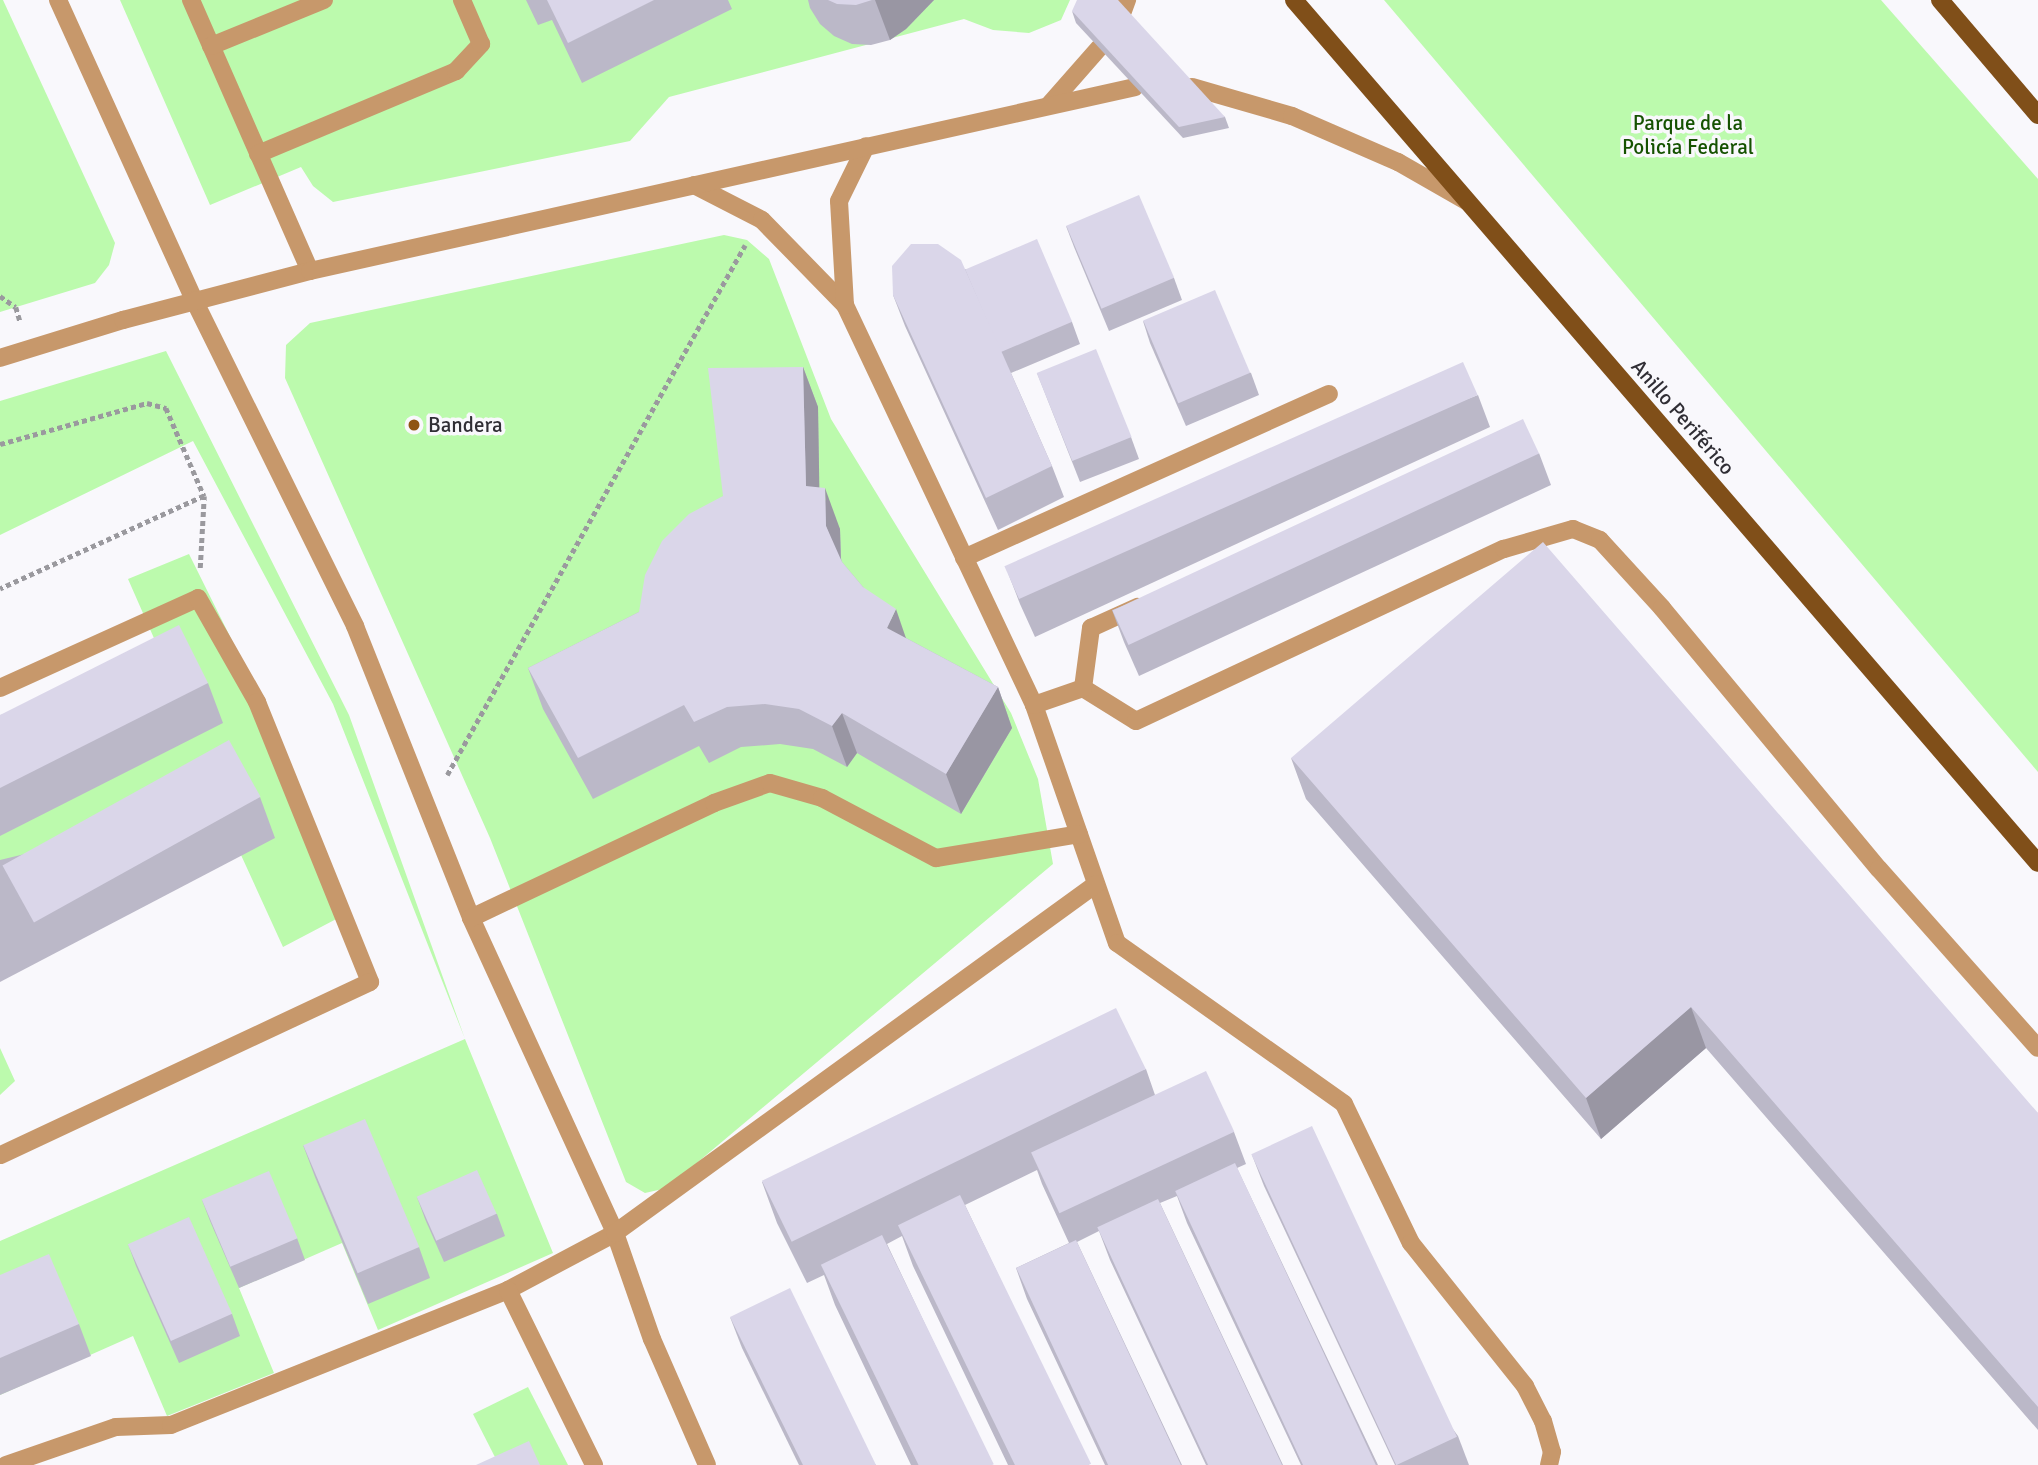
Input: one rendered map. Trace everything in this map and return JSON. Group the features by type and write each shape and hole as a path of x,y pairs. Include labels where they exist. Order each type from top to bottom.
{"main road":[{"name":"Anillo Periférico","path":"1294,0 2038,863"},
{"path":"1940,0 2038,115"}],"lane":[{"path":"58,0 194,300 355,626 471,918 615,1233 652,1339 707,1465"},
{"path":"191,0 310,271"},
{"path":"258,155 456,71 481,44 462,0"},
{"path":"212,46 316,2"},
{"path":"1049,104 1100,48"},
{"path":"0,358 194,300 310,271 1049,104 1135,87"},
{"path":"1192,87 1292,116 1398,163 1469,202"},
{"path":"845,304 839,201 866,146"},
{"path":"694,185 762,220 845,304 1034,705 1117,943 1344,1104 1411,1243 1525,1386 1543,1421 1552,1452 1549,1465"},
{"path":"964,558 1329,394"},
{"path":"1083,688 1136,721 1504,549 1573,529 1600,540 1609,550 1880,869 2038,1048"},
{"path":"0,688 198,598 257,702 370,982 0,1155"},
{"path":"1083,688 1091,628 1153,599"},
{"path":"1034,705 1083,688"},
{"path":"471,918 714,803 770,783 822,798 936,858 1079,834"},
{"path":"6,1465 116,1427 171,1425 508,1290 615,1233 1096,884"},
{"path":"508,1290 594,1465"}],"path":[{"path":"428,809 747,240"},
{"path":"0,444 147,403 166,408 204,496 198,598"},
{"path":"0,589 204,496"}],"green space":[{"path":"0,0 3,0 115,243 109,265 95,283 0,312"},
{"path":"120,0 1070,0 1061,20 1029,33 993,30 964,19 669,97 630,141 333,202 313,186 301,167 210,205"},
{"name":"Parque de la Policía Federal","path":"1384,0 1881,0 2038,179 2038,772"},
{"path":"724,235 747,240 769,259 831,419 1011,713 1038,779 1053,864 667,1188 645,1193 626,1182 490,838 285,378 286,345 310,323"},
{"path":"166,351 349,715 465,1039 333,704 193,441 0,535 0,401"},
{"path":"189,554 268,713 342,916 283,947 241,855 0,981 0,763 171,677 128,579"},
{"path":"465,1039 553,1253 378,1330 342,1243 239,1288 274,1373 167,1416 133,1336 0,1395 0,1241"},
{"path":"0,1048 15,1081 0,1095"},
{"path":"528,1387 568,1465 499,1465 473,1414"}],"building":[{"path":"547,0 654,0 568,43"},
{"path":"828,0 872,0 856,5 837,4"},
{"path":"1077,0 1118,0 1225,117 1179,127 1072,11"},
{"path":"1139,195 1174,278 1101,309 1066,226"},
{"path":"1037,239 1072,322 1000,352 965,269"},
{"path":"911,244 938,244 961,260 1052,466 986,498 893,295 892,266"},
{"path":"1215,290 1250,373 1178,403 1143,320"},
{"path":"1096,349 1132,437 1072,461 1037,373"},
{"path":"1463,362 1478,395 1019,599 1004,566"},
{"path":"803,367 806,486 825,488 826,526 842,562 863,587 896,609 887,628 998,687 946,774 842,713 832,726 799,709 765,704 727,707 694,722 684,705 578,758 528,668 639,612 645,575 662,541 689,514 723,496 708,368"},
{"path":"1523,419 1539,453 1129,645 1112,610"},
{"path":"1543,542 2038,1113 2038,1407 1691,1007 1586,1098 1291,758"},
{"path":"179,625 208,683 0,788 0,715"},
{"path":"229,740 261,797 34,922 2,866"},
{"path":"1116,1008 1146,1069 792,1242 762,1181"},
{"path":"1206,1071 1234,1132 1059,1213 1031,1153"},
{"path":"365,1119 419,1247 358,1273 303,1145"},
{"path":"1312,1126 1457,1437 1396,1465 1251,1154"},
{"path":"1235,1163 1376,1465 1303,1465 1175,1191"},
{"path":"477,1170 497,1214 436,1241 417,1197"},
{"path":"269,1171 298,1238 230,1267 202,1200"},
{"path":"960,1195 1091,1464 1015,1465 898,1225"},
{"path":"1158,1199 1282,1465 1208,1465 1097,1227"},
{"path":"189,1217 232,1314 171,1341 128,1244"},
{"path":"882,1235 994,1464 919,1465 821,1265"},
{"path":"1076,1240 1181,1465 1108,1465 1016,1268"},
{"path":"49,1254 79,1324 0,1358 0,1275"},
{"path":"790,1288 876,1465 803,1465 730,1317"},
{"path":"529,1441 540,1465 476,1465"}],"place":[{"name":"Bandera","path":"414,425"}]}
